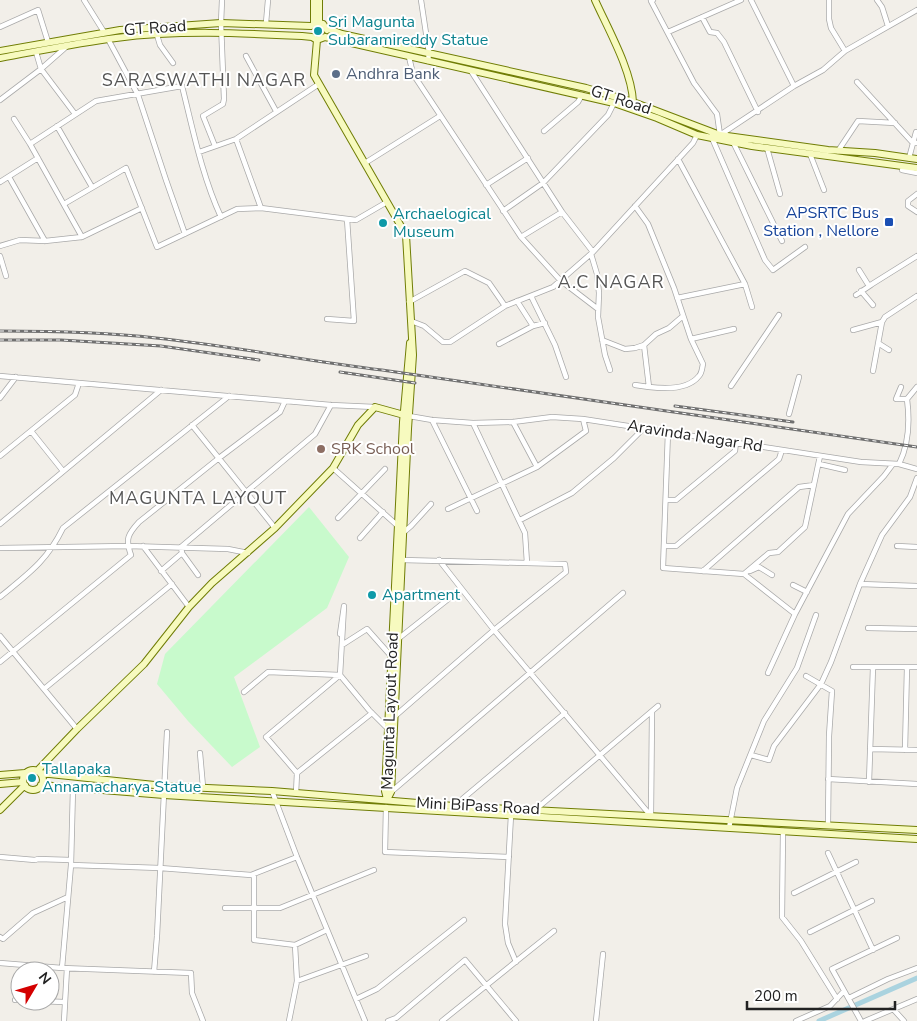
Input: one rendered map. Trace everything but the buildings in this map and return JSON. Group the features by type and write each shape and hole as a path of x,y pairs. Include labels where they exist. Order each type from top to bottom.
{"main road":[{"path":"314,0 315,24"},
{"path":"314,38 310,31 315,24 320,0"},
{"path":"595,0 626,71 632,92 632,102"},
{"name":"GT Road","path":"0,51 104,32 221,23 315,24"},
{"path":"315,24 323,24 327,33 325,37"},
{"name":"GT Road","path":"326,28 342,34 586,88 632,102 720,135 838,151 917,159"},
{"path":"0,58 108,39 157,35 221,32 314,38 325,37 614,103 712,138 766,148 917,168"},
{"name":"Magunta Layout Road","path":"314,38 314,75 406,235 411,337 408,352 401,530 387,728 385,791 387,800"},
{"path":"38,772 77,729 144,664 189,607 212,583 275,528 333,468 358,425 375,407 406,416"},
{"name":"Magunta Layout Road","path":"387,800 391,792 402,560 401,530"},
{"path":"0,775 25,773 31,770 38,772 43,778 41,785"},
{"name":"Mini BiPass Road","path":"38,772 164,786 272,791 454,806 917,830"},
{"path":"0,810 24,784 25,773"},
{"path":"0,784 24,784 33,790 41,785 164,796 917,839"}],"street":[{"path":"84,0 104,32"},
{"path":"215,146 204,116 223,104 222,0"},
{"path":"266,24 268,0"},
{"path":"422,0 429,53 428,61"},
{"path":"653,0 651,1 694,83 717,114 720,135 758,112 794,86 823,70 845,51 917,10"},
{"path":"668,32 741,0"},
{"path":"751,0 794,86"},
{"path":"829,0 831,28 845,51"},
{"path":"877,0 882,7 888,26"},
{"path":"0,27 38,10 48,42"},
{"path":"702,17 710,32 717,33 724,42 758,112"},
{"path":"157,35 160,45 173,63"},
{"path":"108,39 138,95 185,234"},
{"path":"0,100 66,46"},
{"path":"36,52 41,68 75,114"},
{"path":"246,56 276,112"},
{"path":"409,56 414,74 521,237 560,280 598,309"},
{"path":"471,71 562,212 592,253 599,293 598,317 610,370"},
{"path":"857,82 915,143"},
{"path":"198,152 236,139 319,84"},
{"path":"30,144 96,101 182,86 198,152 212,198 221,217"},
{"path":"544,131 578,102 582,95"},
{"path":"503,211 544,183 608,115 614,103"},
{"path":"365,163 440,116"},
{"path":"14,119 82,237"},
{"path":"838,151 858,121 895,123"},
{"path":"57,126 92,187"},
{"path":"909,158 915,143 916,132"},
{"path":"410,321 424,326 440,340 446,342 505,306 553,287 592,253 693,143 697,134"},
{"path":"712,138 764,260 773,270 805,247"},
{"path":"236,139 261,208"},
{"path":"733,142 782,241"},
{"path":"766,148 780,194"},
{"path":"810,154 824,190"},
{"path":"0,182 38,158"},
{"path":"486,185 528,158"},
{"path":"678,159 745,284 752,307"},
{"path":"64,204 126,168 157,247 237,208 261,208 356,220 387,202"},
{"path":"902,170 917,173"},
{"path":"9,177 45,241"},
{"path":"917,194 908,201 908,206 917,212"},
{"path":"635,206 648,224 691,339 703,364 700,375 688,385 675,388 635,385"},
{"path":"0,246 20,240 45,241 82,237 142,208"},
{"path":"521,237 562,212"},
{"path":"327,319 354,321 347,219"},
{"path":"0,256 6,276"},
{"path":"856,295 917,256"},
{"path":"860,270 869,286 872,284"},
{"path":"409,302 466,271 489,283 505,306"},
{"path":"677,298 745,284"},
{"path":"861,291 873,305"},
{"path":"531,296 555,345 566,377"},
{"path":"853,330 882,322 917,296"},
{"path":"517,301 534,326"},
{"path":"731,386 779,315"},
{"path":"602,340 625,349 644,345 656,334 669,328 683,316"},
{"path":"873,371 882,322"},
{"path":"499,344 534,326 544,323"},
{"path":"691,339 734,329"},
{"path":"878,344 889,350"},
{"path":"644,345 649,387"},
{"path":"0,376 331,405 375,407"},
{"path":"0,398 16,377"},
{"path":"789,414 799,377"},
{"path":"0,456 75,395 79,383"},
{"path":"901,387 896,399 907,399"},
{"path":"900,464 905,452 908,430 909,412 907,399 917,387"},
{"path":"0,524 161,390"},
{"path":"0,597 33,570 54,547 63,528 229,396"},
{"path":"0,662 131,555 128,546 129,533 139,522 280,412 285,401"},
{"path":"162,571 246,491 315,434 331,405"},
{"name":"Aravinda Nagar Rd","path":"406,416 473,423 513,422 552,417 583,419 861,462 900,464 917,469"},
{"path":"448,509 537,466 586,431 583,419"},
{"path":"432,420 476,511"},
{"path":"513,422 537,466"},
{"path":"473,423 520,520 527,540 528,563"},
{"path":"192,425 275,528"},
{"path":"520,520 572,493 614,458 644,428"},
{"path":"31,431 63,471"},
{"path":"668,432 663,568 744,574 759,567 772,575"},
{"path":"666,500 676,500 735,451 736,442"},
{"path":"664,546 676,546 779,459 782,450"},
{"path":"744,574 769,553 778,552 805,527 820,456"},
{"path":"818,464 845,470"},
{"path":"768,673 806,592 848,514 893,464"},
{"path":"333,468 401,530 411,526 431,504"},
{"path":"338,518 385,469"},
{"path":"751,755 769,760 774,746 821,684 860,584 882,535 910,497 917,478"},
{"path":"703,571 799,487 814,485"},
{"path":"360,538 382,512"},
{"path":"0,548 143,546 182,550 228,550 248,553"},
{"path":"143,546 189,607"},
{"path":"897,546 917,547"},
{"path":"182,550 198,575"},
{"path":"394,717 494,630 566,572 565,564 402,560"},
{"path":"439,560 494,630 651,816"},
{"path":"744,574 796,614"},
{"path":"44,689 172,584"},
{"path":"860,584 917,586"},
{"path":"793,585 806,592"},
{"path":"398,640 461,589"},
{"path":"391,792 623,593"},
{"path":"340,634 344,606 340,675 387,728"},
{"path":"729,828 737,788 764,721 797,668 816,615"},
{"path":"868,628 917,629"},
{"path":"342,646 367,629 391,656"},
{"path":"0,636 77,729"},
{"path":"853,667 917,667"},
{"path":"869,782 873,667"},
{"path":"905,750 907,667"},
{"path":"244,692 268,672 340,675"},
{"path":"296,793 297,773 266,737 340,675"},
{"path":"806,676 832,691 829,736 828,825"},
{"path":"535,810 658,706"},
{"path":"651,823 652,712"},
{"path":"297,773 372,713"},
{"path":"454,806 565,713"},
{"path":"154,972 167,732"},
{"path":"870,749 917,750"},
{"path":"200,753 203,787"},
{"path":"828,779 917,784"},
{"path":"64,1021 73,788"},
{"path":"272,791 297,857 365,1021"},
{"path":"387,800 385,852 509,857"},
{"path":"511,815 505,924 508,943 516,962"},
{"path":"783,831 782,917 801,942 837,999"},
{"path":"828,853 873,950"},
{"path":"0,857 251,875 297,857"},
{"path":"794,893 856,862"},
{"path":"225,908 280,908 374,870"},
{"path":"254,874 254,940 295,945 327,930"},
{"path":"1,939 33,913 68,898"},
{"path":"810,932 872,901"},
{"path":"356,999 377,989 464,920"},
{"path":"442,1021 554,931"},
{"path":"897,938 832,969 863,1021 917,1000"},
{"path":"289,1021 297,981 295,945"},
{"path":"596,1021 603,954"},
{"path":"297,981 366,956"},
{"path":"388,1021 396,1018 465,960 516,1021"},
{"path":"0,963 65,968 191,973 192,993 203,1021"},
{"path":"849,998 888,979 917,968"},
{"path":"796,1021 830,1006 844,991"},
{"path":"60,1002 64,1002"},
{"path":"894,1010 904,1021"}],"green space":[{"path":"309,507 349,557 327,608 234,677 260,747 232,767 188,721 157,684 165,654"}],"waterway":[{"path":"819,1021 917,978"}],"railway":[{"path":"0,331 98,333 184,341 917,447"},
{"path":"0,340 61,340 161,346 259,360"},
{"path":"340,372 415,383"},
{"path":"675,406 793,422"}],"place":[{"name":"Sri Magunta Subaramireddy Statue","path":"318,31"},
{"name":"Andhra Bank","path":"336,74"},
{"name":"APSRTC Bus Station , Nellore","path":"889,222"},
{"name":"Archaelogical Museum","path":"383,223"},
{"name":"SRK School","path":"321,449"},
{"name":"Apartment","path":"372,595"},
{"name":"Tallapaka Annamacharya Statue","path":"32,778"}],"district":[{"name":"SARASWATHI NAGAR","path":"204,80"},
{"name":"A.C NAGAR","path":"611,282"},
{"name":"MAGUNTA LAYOUT","path":"198,498"}]}
